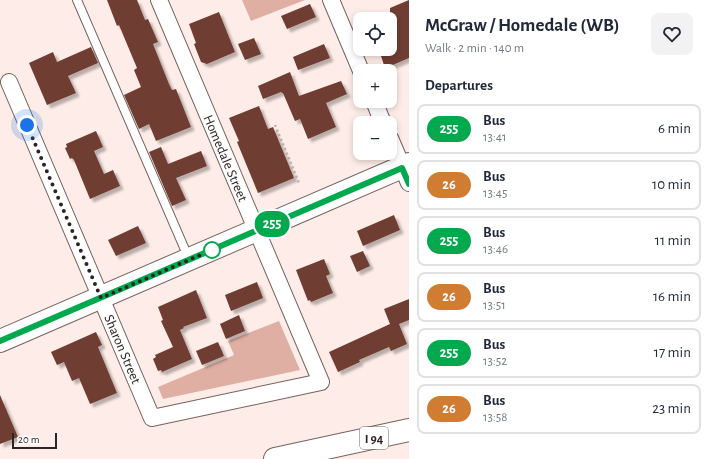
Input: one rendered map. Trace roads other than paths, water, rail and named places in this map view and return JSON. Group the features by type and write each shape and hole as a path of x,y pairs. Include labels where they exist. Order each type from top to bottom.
{"main road":[{"path":"0,341 256,231 407,172"},
{"name":"I 94","path":"275,459 409,430"}],"street":[{"name":"Homedale Street","path":"152,418 321,382 159,0"},
{"path":"331,0 358,64"},
{"name":"Sharon Street","path":"9,82 152,418"},
{"path":"397,152 407,172"}],"lane":[{"path":"77,0 189,260"}]}
